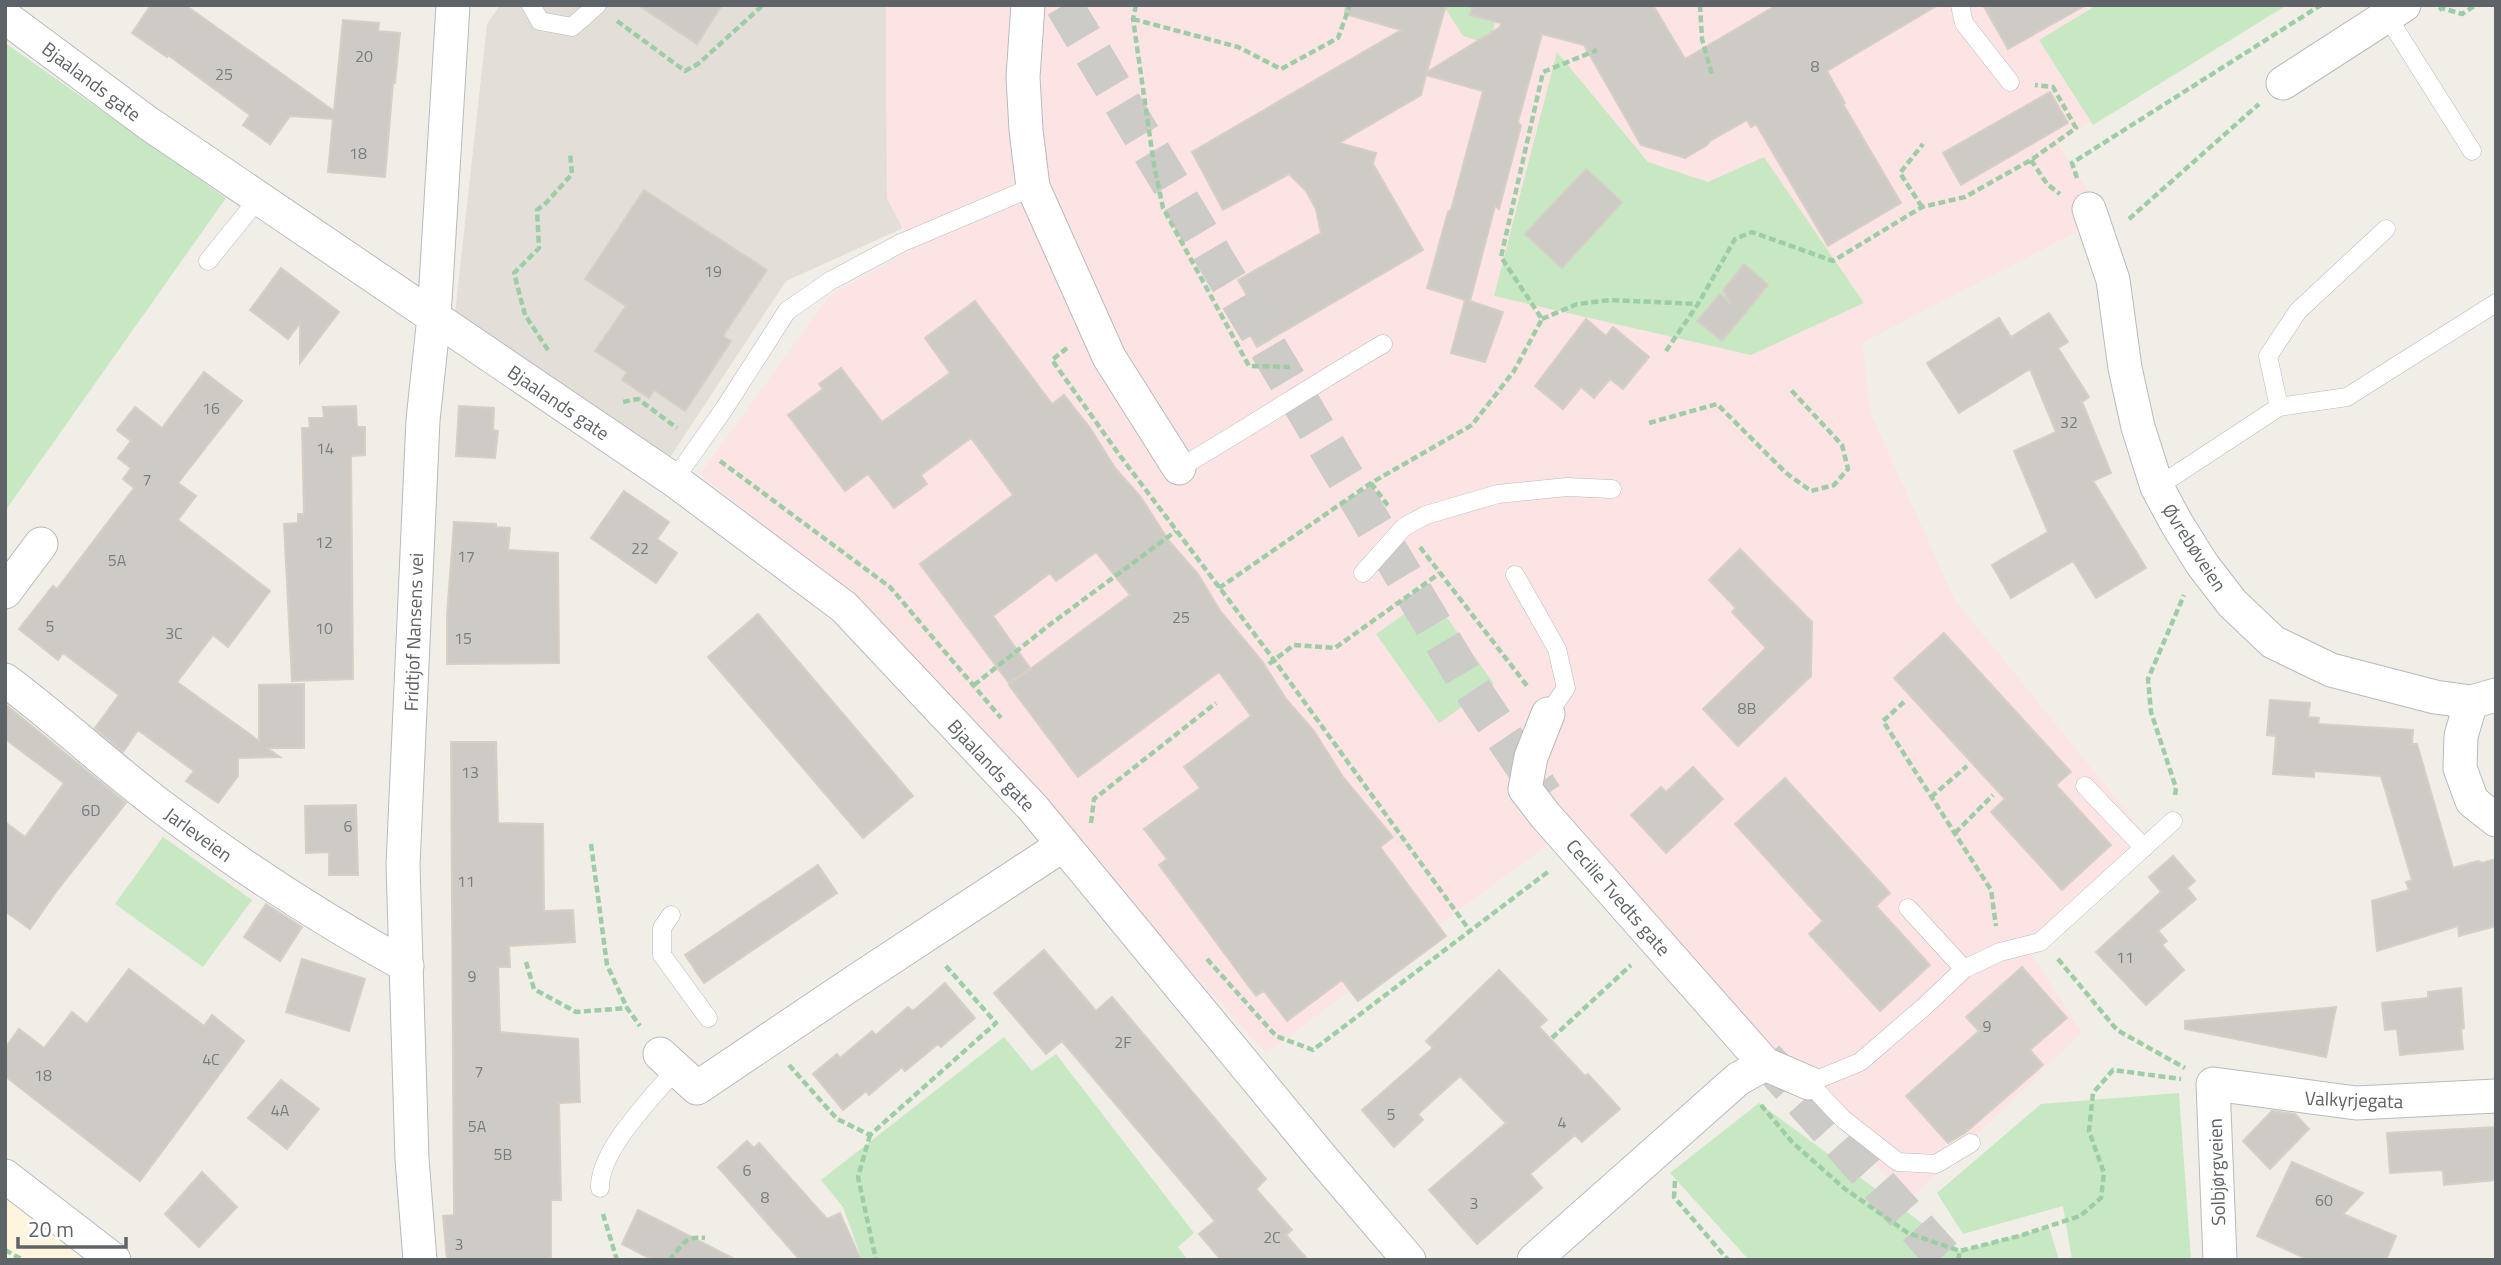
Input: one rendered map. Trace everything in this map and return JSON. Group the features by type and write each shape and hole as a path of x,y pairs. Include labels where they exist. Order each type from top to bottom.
{"street":[{"name":"Fridtjof Nansens vei","path":"420,1260 412,1159 403,865 423,420 434,317 453,5"},
{"path":"1028,5 1023,77 1033,187 1110,357 1179,468"},
{"path":"2283,83 2395,10"},
{"name":"Bjaalands gate","path":"5,18 148,123 674,480 844,607 1033,808 1409,1260"},
{"name":"Øvrebøveien","path":"2089,209 2113,280 2125,368 2138,427 2157,487 2176,524 2232,603 2273,642 2331,670 2435,697 2483,699"},
{"path":"5,592 41,544"},
{"name":"Jarleveien","path":"5,680 162,807 247,868 349,934 407,966"},
{"path":"2483,699 2461,736 2460,768 2472,801 2496,820"},
{"name":"Cecilie Tvedts gate","path":"1548,714 1531,757 1525,789 1765,1064 1808,1083"},
{"path":"668,1062 697,1088 1063,845"},
{"path":"1534,1260 1738,1079 1765,1064"},
{"name":"Valkyrjegata","path":"2213,1084 2294,1097 2356,1103 2496,1096"},
{"name":"Solbjørgveien","path":"2213,1084 2220,1260"},
{"path":"5,1175 114,1260"}],"lane":[{"path":"531,5 540,21 572,27 597,5"},
{"path":"1960,5 1964,23 2010,82"},
{"path":"2395,10 2472,151"},
{"path":"674,480 787,311 830,281 901,243 1033,187"},
{"path":"208,261 260,198"},
{"path":"2279,407 2268,356 2298,311 2386,229"},
{"path":"2157,487 2279,407 2347,397 2496,303"},
{"path":"1179,468 1249,428 1315,384 1383,344"},
{"path":"1363,573 1404,527 1426,515 1497,494 1567,487 1612,489"},
{"path":"1515,575 1557,649 1566,688 1548,714"},
{"path":"2085,786 2144,848"},
{"path":"1971,1143 1936,1164 1898,1162 1843,1119 1808,1083 1860,1062 1964,969 2000,952 2040,942 2173,821"},
{"path":"1908,908 1964,969"},
{"path":"671,915 662,928 662,955 708,1018"},
{"path":"600,1188 600,1177 623,1133 668,1062"}],"path":[{"path":"597,5 685,71 698,64 763,5"},
{"path":"1136,5 1133,19 1154,165 1163,208 1249,366 1290,367 1315,384"},
{"path":"1133,19 1238,47 1281,69 1338,38 1350,5"},
{"path":"1700,5 1702,39 1712,75"},
{"path":"2089,209 2072,163 2321,5"},
{"path":"1542,319 1501,257 1543,72 1597,50"},
{"path":"2101,246 2283,83"},
{"path":"1666,351 1698,304 1735,239 1752,232 1833,261 1922,206 1965,197 2031,160 2076,128 2053,87"},
{"path":"1922,206 1900,173 1923,144"},
{"path":"556,358 548,351 525,315 514,273 539,248 537,210 572,174 570,152"},
{"path":"2031,160 2047,184"},
{"path":"1219,588 1371,483 1472,425 1514,371 1542,319 1577,304 1610,300 1698,304"},
{"path":"1070,339 1068,347 1052,360 1470,931"},
{"path":"1649,423 1717,404 1786,473 1811,491 1834,485 1848,469 1842,445 1791,390"},
{"path":"614,401 638,399 890,587 1005,723"},
{"path":"1371,483 1548,714"},
{"path":"974,685 1176,531"},
{"path":"1271,662 1294,645 1335,648 1440,573"},
{"path":"2173,821 2176,788 2151,712 2148,679 2186,590"},
{"path":"1904,702 1883,721 1991,890 2000,952"},
{"path":"1081,815 1090,826 1094,799 1216,703"},
{"path":"1931,797 1967,766"},
{"path":"1955,833 1993,795"},
{"path":"591,844 607,965 627,1008 668,1062"},
{"path":"1201,952 1276,1036 1313,1050 1577,849"},
{"path":"876,1260 858,1177 870,1135 996,1023 921,939"},
{"path":"1552,1038 1657,941"},
{"path":"2040,942 2056,956 2117,1030 2213,1084"},
{"path":"526,962 534,989 576,1012 627,1008"},
{"path":"767,1041 838,1119 870,1135"},
{"path":"1674,1196 1728,1260"},
{"path":"603,1214 617,1260"},
{"path":"669,1260 685,1240 705,1238"},
{"path":"5,1250 23,1260"},
{"path":"1958,1260 1960,1251"}],"shaded area":[{"path":"500,5 886,5 887,198 903,228 786,281 669,459 455,313 487,24"},
{"path":"886,5 2254,5 2058,144 2105,217 1862,343 1871,414 1955,600 2145,834 2030,952 2082,1032 1910,1200 1657,941 1554,840 1266,1053 851,596 700,474 829,296 913,249 887,198"},
{"path":"5,1175 121,1260 5,1260"}],"green space":[{"path":"1443,5 1500,5 1489,44 1463,36"},
{"path":"2097,5 2287,5 2093,125 2039,40"},
{"path":"5,43 226,198 5,511"},
{"path":"1557,52 1648,162 1708,182 1764,157 1864,303 1751,355 1494,296"},
{"path":"1431,595 1494,684 1439,723 1376,634"},
{"path":"163,837 252,900 203,967 115,904"},
{"path":"1004,1037 1032,1071 1056,1054 1194,1233 1178,1247 1188,1260 862,1260 843,1207 821,1180"},
{"path":"2179,1093 2191,1260 2072,1260 2063,1206 1963,1234 1937,1193 2041,1104"},
{"path":"1759,1103 1960,1251 2049,1227 2059,1260 1749,1260 1670,1173"}],"building":[{"path":"151,5 185,5 334,111 343,20 379,23 378,31 400,33 385,177 328,172 333,119 290,116 270,144 243,125 250,115 168,55 167,57 132,33"},
{"path":"638,5 722,5 697,44"},
{"path":"1346,5 1446,5 1427,72 1500,27 1501,23 1470,15 1472,5 1653,5 1685,59 1777,5 1938,5 1827,71 1845,103 1843,104 1901,203 1828,246 1756,124 1751,127 1747,120 1685,158 1641,145 1584,45 1542,34 1518,122 1521,126 1499,209 1495,206 1470,301 1503,312 1485,362 1451,353 1465,300 1427,288 1483,91 1426,75 1421,95 1339,143 1376,153 1373,164 1423,250 1257,347 1234,307 1249,299 1238,280 1321,233 1316,209 1306,191 1289,174 1223,210 1192,152 1401,30 1345,14"},
{"path":"1983,5 2086,5 2008,49"},
{"path":"2050,92 2068,123 1961,185 1943,153"},
{"path":"1586,169 1622,202 1562,268 1525,234"},
{"path":"644,190 767,270 723,336 731,341 685,411 654,390 649,398 622,380 627,372 595,351 626,306 585,279"},
{"path":"1744,264 1768,285 1722,341 1697,321 1720,294 1731,304 1723,290"},
{"path":"281,268 339,312 300,363 300,323 288,339 250,310"},
{"path":"975,301 1052,404 1064,395 1090,428 1115,468 1140,496 1169,541 1198,574 1221,612 1262,661 1286,699 1314,731 1343,777 1393,837 1380,847 1446,936 1358,1001 1342,980 1287,1021 1264,991 1256,996 1159,865 1167,859 1144,829 1200,788 1184,767 1251,716 1219,672 1078,777 1009,685 1130,595 1096,552 1056,581 1050,573 993,616 1030,668 1009,683 920,564 1013,495 971,438 921,475 927,484 894,508 868,474 845,491 788,415 823,389 819,384 841,368 882,422 950,373 925,338"},
{"path":"2049,313 2068,342 2058,348 2089,397 2082,402 2111,473 2093,481 2146,568 2096,598 2073,561 2011,598 1992,565 2048,532 2014,451 2056,432 2030,369 1959,413 1927,363 1999,318 2011,337"},
{"path":"1586,319 1606,336 1613,327 1649,357 1623,389 1610,379 1594,398 1581,387 1563,409 1535,386"},
{"path":"204,372 242,401 178,483 196,496 178,520 270,591 228,647 213,635 177,682 259,741 259,685 304,684 304,748 267,748 280,757 238,758 238,776 218,803 186,781 194,771 138,730 123,752 95,728 119,695 63,653 58,660 19,629 53,586 57,589 134,488 123,479 131,468 118,458 131,441 117,430 135,407 162,428"},
{"path":"356,406 357,427 365,427 365,455 351,456 353,679 292,681 284,524 298,523 298,514 304,514 302,428 310,428 309,418 324,418 323,407"},
{"path":"459,406 494,408 493,430 498,431 495,458 456,456"},
{"path":"624,491 669,522 657,539 677,553 656,583 591,538"},
{"path":"454,522 496,524 496,527 510,528 508,550 558,553 559,663 447,664 447,615"},
{"path":"1740,549 1812,622 1811,676 1738,746 1703,709 1766,648 1732,612 1736,608 1709,580"},
{"path":"758,614 913,796 863,838 708,657"},
{"path":"1944,633 2071,772 2056,785 2111,845 2062,890 1991,812 2005,799 1894,678"},
{"path":"2270,700 2310,703 2308,717 2319,718 2318,724 2413,730 2412,744 2417,744 2453,868 2496,859 2496,926 2459,936 2458,926 2377,951 2372,901 2409,890 2406,882 2412,880 2381,776 2314,771 2314,777 2273,774 2276,736 2267,735"},
{"path":"5,704 126,803 30,929 5,911 5,822 25,837 64,783 5,739"},
{"path":"451,742 496,742 498,823 543,824 544,911 573,910 575,942 509,946 510,967 498,967 500,1032 578,1039 580,1102 559,1103 561,1200 551,1200 551,1260 447,1260 443,1216 454,1215"},
{"path":"1693,767 1723,799 1666,853 1631,815 1661,787 1666,792"},
{"path":"1785,778 1890,893 1876,906 1930,965 1880,1011 1809,934 1823,921 1735,824"},
{"path":"356,805 358,875 329,875 329,852 306,853 305,806"},
{"path":"2173,856 2195,881 2187,888 2196,899 2158,931 2167,941 2162,945 2184,970 2146,1005 2096,952 2161,892 2149,877"},
{"path":"818,865 837,893 704,983 685,955"},
{"path":"266,904 302,927 280,961 244,937"},
{"path":"1044,950 1096,1011 1112,997 1266,1179 1256,1189 1292,1230 1286,1235 1308,1260 1221,1260 1199,1234 1215,1221 1062,1041 1046,1054 994,993"},
{"path":"302,959 365,979 349,1031 286,1012"},
{"path":"2022,967 2067,1018 2030,1050 2043,1065 1965,1133 1948,1143 1906,1096 1979,1031 1966,1017"},
{"path":"129,969 204,1026 212,1015 244,1041 140,1181 5,1076 5,1048 19,1029 44,1048 72,1012 87,1024"},
{"path":"1499,970 1547,1020 1539,1027 1620,1109 1582,1142 1575,1135 1530,1174 1542,1188 1477,1244 1429,1190 1506,1123 1460,1076 1418,1114 1423,1120 1394,1147 1362,1110 1433,1048 1426,1041"},
{"path":"945,983 975,1018 941,1047 938,1044 905,1071 902,1067 869,1095 866,1091 843,1110 813,1074 837,1054 840,1058 872,1031 876,1035 908,1007 913,1011"},
{"path":"2461,988 2463,1049 2400,1055 2397,1029 2385,1030 2382,1003 2428,998 2428,992"},
{"path":"2336,1007 2326,1057 2185,1029 2185,1021"},
{"path":"281,1080 319,1109 287,1149 248,1118"},
{"path":"2272,1111 2295,1114 2309,1129 2270,1169 2243,1141"},
{"path":"2496,1127 2496,1180 2444,1185 2441,1170 2390,1173 2387,1133"},
{"path":"747,1141 754,1148 759,1143 827,1219 840,1213 861,1260 800,1260 718,1167"},
{"path":"2292,1162 2363,1193 2343,1214 2396,1236 2386,1260 2309,1260 2257,1236"},
{"path":"202,1172 237,1207 199,1247 165,1214"},
{"path":"638,1210 736,1260 653,1260 622,1244"}],"tunnel":[{"path":"1064,5 1464,677 1544,796"},
{"path":"1765,1058 1946,1260"}]}
